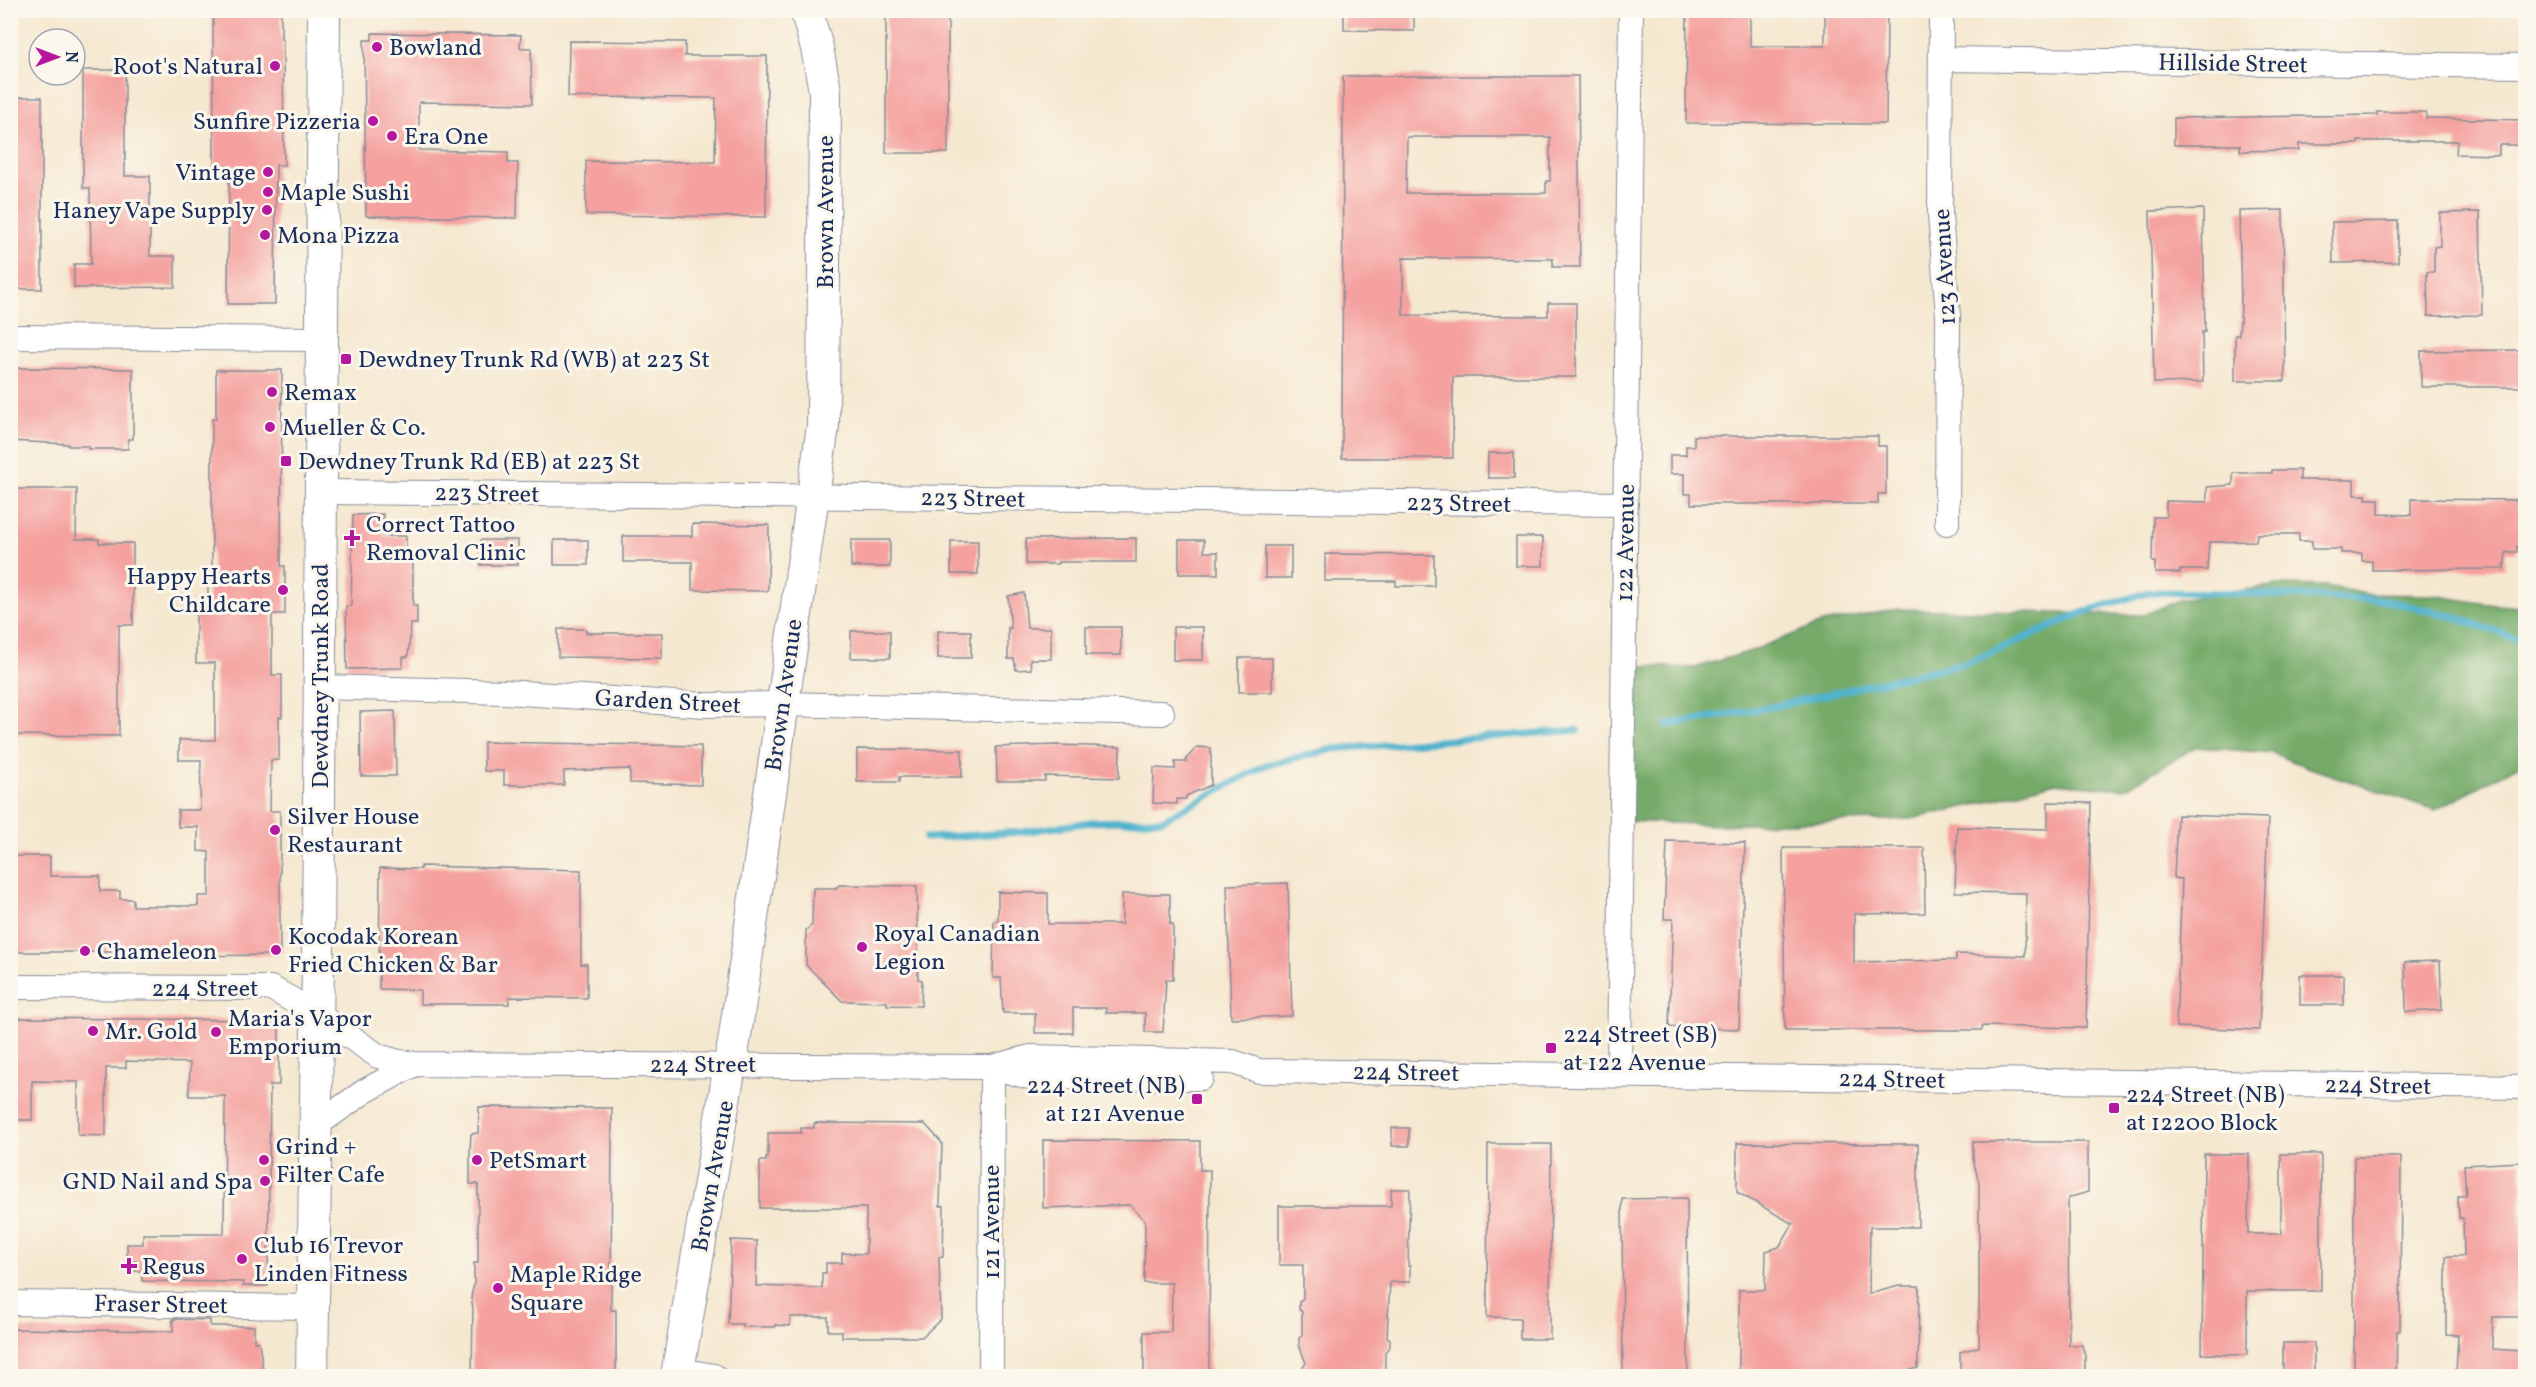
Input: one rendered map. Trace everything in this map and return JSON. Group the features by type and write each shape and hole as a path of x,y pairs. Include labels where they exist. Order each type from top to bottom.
{"main road":[{"name":"Dewdney Trunk Road","path":"312,1377 320,687 324,10"},
{"name":"Brown Avenue","path":"678,1373 731,1064 823,426 825,116 822,69 806,10"}],"street":[{"name":"122 Avenue","path":"1619,1075 1631,10"},
{"name":"123 Avenue","path":"1941,10 1940,215 1948,315 1947,523"},
{"name":"Hillside Street","path":"1941,59 2526,66"},
{"path":"10,337 322,339"},
{"name":"223 Street","path":"321,492 1626,504"},
{"name":"Garden Street","path":"320,687 506,692 705,705 782,704 1162,712"},
{"name":"224 Street","path":"10,987 271,988 317,1014 378,1056 415,1064 992,1067 1030,1057 1233,1062 1259,1071 2526,1087"},
{"name":"224 Street","path":"315,1126 365,1091 415,1064"},
{"name":"121 Avenue","path":"991,1377 992,1067"},
{"name":"Fraser Street","path":"10,1303 312,1307"},
{"path":"678,1373 714,1377"}],"green space":[{"path":"2277,585 2327,586 2366,594 2432,595 2495,605 2525,607 2525,762 2435,810 2272,753 2195,747 2125,789 2052,783 1974,805 1911,819 1720,825 1622,821 1624,665 1694,668 1751,651 1822,623 1899,609 2143,615 2179,600"}],"building":[{"path":"213,10 281,10 284,165 276,165 275,304 228,304 229,166 214,166"},
{"path":"886,10 948,10 948,153 886,153"},
{"path":"1344,10 1414,10 1414,31 1344,30"},
{"path":"1687,10 1750,10 1750,46 1825,46 1825,10 1887,10 1886,124 1686,123"},
{"name":"Era One","path":"372,33 521,35 520,48 531,48 532,104 419,102 419,150 508,152 508,163 518,163 517,218 366,216 364,40 372,40"},
{"path":"569,41 685,42 685,56 767,56 766,217 586,215 586,161 715,162 716,98 568,97"},
{"path":"87,70 125,70 125,176 150,176 150,256 175,256 175,287 74,288 74,264 91,264 90,188 83,188 83,87 87,87"},
{"path":"1343,76 1578,76 1580,267 1553,267 1553,259 1403,258 1403,315 1548,316 1548,303 1576,303 1576,377 1453,377 1453,458 1342,458","holes":["1407,137 1550,137 1550,181 1546,181 1546,193 1406,193"]},
{"path":"10,97 42,97 42,289 10,289"},
{"path":"2377,112 2426,112 2426,118 2526,120 2526,145 2499,145 2499,155 2456,154 2457,141 2358,141 2358,144 2299,144 2299,150 2240,151 2240,145 2174,145 2174,118 2377,115"},
{"path":"2203,209 2205,332 2202,332 2203,382 2154,383 2150,211"},
{"path":"2283,210 2285,381 2235,381 2235,335 2239,335 2241,307 2239,211"},
{"path":"2480,212 2482,315 2428,316 2427,272 2434,272 2434,247 2440,246 2440,213"},
{"path":"2398,221 2398,262 2333,263 2332,222"},
{"path":"2521,350 2521,387 2421,387 2421,351"},
{"path":"10,368 133,369 133,439 128,439 128,449 88,449 88,446 10,441"},
{"path":"216,370 282,370 281,566 285,566 285,614 272,614 272,675 282,675 282,717 279,717 279,760 271,760 270,811 280,811 280,955 154,956 153,952 17,952 17,947 10,947 10,856 50,856 50,876 100,876 100,891 120,891 120,899 133,899 133,906 198,906 198,896 209,896 209,852 198,851 198,827 178,827 178,810 200,810 201,760 179,760 179,740 215,740 215,663 196,663 196,614 208,614 208,580 212,580 212,419 216,419"},
{"path":"1694,436 1878,436 1878,446 1886,446 1886,494 1878,494 1878,504 1691,504 1691,494 1684,494 1684,474 1670,474 1670,455 1686,455 1686,446 1694,446"},
{"path":"1488,453 1514,453 1514,478 1488,478"},
{"path":"2272,470 2300,470 2300,480 2354,480 2354,495 2366,495 2366,499 2379,499 2379,514 2411,515 2411,499 2526,500 2526,546 2517,546 2517,552 2506,552 2504,569 2372,570 2372,561 2362,561 2362,553 2341,553 2341,549 2312,549 2312,541 2299,541 2299,534 2257,534 2256,541 2209,542 2207,570 2155,573 2155,562 2152,562 2153,517 2166,517 2166,501 2207,502 2207,487 2233,485 2233,473 2272,473"},
{"path":"10,489 77,489 76,539 99,539 99,543 133,543 133,625 119,625 119,736 10,735"},
{"path":"383,514 383,536 406,536 406,559 413,559 413,606 417,606 417,624 411,624 408,657 403,657 403,668 347,669 346,606 351,606 353,515"},
{"path":"692,524 769,525 768,591 692,590 692,562 623,562 623,536 692,536"},
{"path":"1516,537 1543,537 1543,566 1516,566"},
{"path":"1136,538 1136,562 1026,564 1026,539"},
{"path":"481,540 518,540 518,565 481,565"},
{"path":"554,540 588,540 588,565 554,565"},
{"path":"851,540 890,540 890,567 851,567"},
{"path":"1179,540 1204,540 1204,552 1218,552 1218,574 1179,574"},
{"path":"951,541 978,541 978,574 951,574"},
{"path":"1265,546 1291,546 1291,578 1265,578"},
{"path":"1325,554 1434,555 1434,586 1396,586 1396,581 1325,581"},
{"path":"1024,593 1027,628 1051,628 1051,659 1030,659 1031,669 1016,670 1014,659 1008,659 1008,628 1011,628 1008,596"},
{"path":"1086,627 1121,627 1121,655 1086,655"},
{"path":"1173,627 1203,627 1203,660 1173,660"},
{"path":"558,629 586,629 586,633 662,633 662,658 558,657"},
{"path":"851,631 890,631 890,658 851,658"},
{"path":"938,631 971,631 971,658 938,658"},
{"path":"1239,658 1272,658 1272,692 1239,692"},
{"path":"395,711 396,776 361,776 360,712"},
{"path":"484,742 701,746 701,785 630,783 630,769 564,771 564,785 504,785 504,771 484,771"},
{"path":"1057,745 1120,747 1119,778 1045,776 1045,781 997,781 996,747"},
{"path":"1197,747 1211,748 1211,785 1186,796 1186,799 1177,799 1177,804 1153,803 1154,768 1175,769 1175,762 1186,762"},
{"path":"857,749 962,750 962,777 899,777 899,782 857,782"},
{"path":"2048,802 2091,803 2086,1028 1982,1026 1982,1030 1785,1030 1783,848 1924,848 1925,913 1854,914 1854,962 1956,960 1956,954 2025,956 2026,893 1955,892 1957,827 2048,829"},
{"path":"2177,815 2268,818 2259,1030 2176,1027 2182,879 2174,878"},
{"path":"1667,841 1745,843 1739,1029 1669,1027 1673,919 1664,919"},
{"path":"421,866 581,870 581,964 587,964 587,998 509,997 509,1004 420,1004 420,990 379,989 380,868 421,869"},
{"path":"1288,883 1292,1016 1231,1018 1227,885"},
{"name":"Royal Canadian Legion","path":"839,885 917,886 918,979 922,980 921,1006 887,1005 887,1002 842,1001 806,965 806,930 812,925 813,888 836,888"},
{"path":"998,892 1048,893 1048,924 1122,924 1122,894 1170,894 1170,924 1173,924 1173,980 1166,980 1163,1032 1145,1032 1145,1013 1106,1013 1106,1008 1073,1008 1073,1033 1035,1033 1035,1013 1003,1013 1001,978 993,978 994,921 998,921"},
{"path":"2440,961 2442,1010 2406,1012 2405,962"},
{"path":"2300,975 2344,975 2344,1005 2300,1005"},
{"path":"10,1018 272,1020 279,1027 279,1085 270,1085 268,1286 243,1286 243,1282 142,1281 142,1271 135,1271 136,1261 127,1261 127,1244 143,1244 143,1234 224,1234 225,1096 189,1096 190,1063 126,1061 126,1068 106,1068 106,1136 78,1135 78,1082 32,1081 32,1120 10,1120"},
{"path":"479,1107 612,1108 611,1310 616,1310 616,1377 472,1377 473,1308 471,1297 474,1284 474,1263 478,1263 478,1184 470,1184 470,1151 471,1134 478,1133"},
{"path":"814,1123 925,1124 942,1143 940,1206 944,1206 943,1257 939,1257 941,1319 922,1337 842,1337 842,1331 828,1331 828,1317 790,1317 790,1326 743,1327 743,1324 728,1324 731,1240 757,1241 756,1286 822,1288 822,1273 826,1273 826,1263 842,1263 842,1253 866,1254 866,1208 760,1208 760,1161 766,1161 768,1158 768,1133 801,1133 801,1128 814,1128"},
{"path":"1392,1128 1409,1128 1409,1146 1392,1146"},
{"path":"1043,1140 1200,1141 1200,1170 1210,1170 1209,1377 1144,1377 1144,1332 1171,1332 1172,1283 1144,1283 1145,1221 1130,1205 1043,1208"},
{"path":"1973,1142 2088,1142 2088,1192 2068,1198 2069,1345 2082,1345 2085,1356 2085,1377 1960,1377 1960,1352 1979,1347 1979,1183 1973,1159"},
{"path":"1737,1143 1918,1144 1918,1227 1870,1227 1869,1294 1899,1286 1919,1286 1918,1368 1904,1372 1878,1372 1876,1377 1859,1377 1858,1371 1739,1371 1739,1290 1765,1290 1766,1251 1779,1247 1793,1224 1737,1192"},
{"path":"1488,1144 1551,1144 1550,1339 1520,1339 1520,1318 1487,1317"},
{"path":"2204,1154 2249,1154 2248,1234 2281,1234 2281,1154 2321,1154 2321,1291 2247,1291 2247,1355 2202,1354"},
{"path":"2354,1157 2401,1157 2400,1331 2397,1331 2396,1377 2354,1377"},
{"path":"2521,1162 2522,1317 2493,1317 2492,1349 2522,1351 2521,1377 2456,1373 2458,1335 2446,1334 2446,1256 2464,1256 2463,1218 2459,1218 2458,1196 2466,1196 2464,1165"},
{"path":"1391,1189 1410,1189 1408,1266 1410,1266 1410,1282 1390,1282 1387,1337 1390,1339 1390,1346 1385,1352 1385,1377 1296,1377 1306,1363 1299,1345 1299,1338 1302,1336 1302,1312 1299,1309 1299,1302 1303,1298 1303,1265 1279,1265 1279,1206 1391,1206"},
{"path":"1687,1198 1688,1377 1623,1377 1622,1199"},
{"path":"173,1319 210,1320 210,1326 254,1326 254,1342 259,1342 264,1377 10,1377 10,1329 173,1331"},
{"path":"2283,1343 2314,1343 2314,1377 2283,1377"}],"waterway":[{"path":"1666,725 1776,706 1970,662 2087,611 2149,592 2384,600 2452,616 2526,642"},
{"path":"926,838 1023,832 1091,822 1162,820 1266,765 1334,749 1578,730"}],"place":[{"name":"Bowland","path":"377,47"},
{"name":"Root's Natural","path":"275,66"},
{"name":"Sunfire Pizzeria","path":"373,121"},
{"name":"Era One","path":"392,136"},
{"name":"Vintage","path":"268,172"},
{"name":"Maple Sushi","path":"268,192"},
{"name":"Haney Vape Supply","path":"267,210"},
{"name":"Mona Pizza","path":"265,235"},
{"name":"Dewdney Trunk Rd (WB) at 223 St","path":"346,359"},
{"name":"Remax","path":"272,392"},
{"name":"Mueller & Co.","path":"270,427"},
{"name":"Dewdney Trunk Rd (EB) at 223 St","path":"286,461"},
{"name":"Correct Tattoo Removal Clinic","path":"352,538"},
{"name":"Happy Hearts Childcare","path":"283,590"},
{"name":"Silver House Restaurant","path":"275,830"},
{"name":"Royal Canadian Legion","path":"862,947"},
{"name":"Kocodak Korean Fried Chicken & Bar","path":"276,950"},
{"name":"Chameleon","path":"85,951"},
{"name":"Mr. Gold","path":"93,1031"},
{"name":"Maria's Vapor Emporium","path":"216,1032"},
{"name":"224 Street (SB) at 122 Avenue","path":"1551,1048"},
{"name":"224 Street (NB) at 121 Avenue","path":"1197,1099"},
{"name":"224 Street (NB) at 12200 Block","path":"2114,1108"},
{"name":"Grind + Filter Cafe","path":"264,1160"},
{"name":"PetSmart","path":"477,1160"},
{"name":"GND Nail and Spa","path":"265,1181"},
{"name":"Club 16 Trevor Linden Fitness","path":"242,1259"},
{"name":"Regus","path":"129,1266"},
{"name":"Maple Ridge Square","path":"498,1288"}]}
